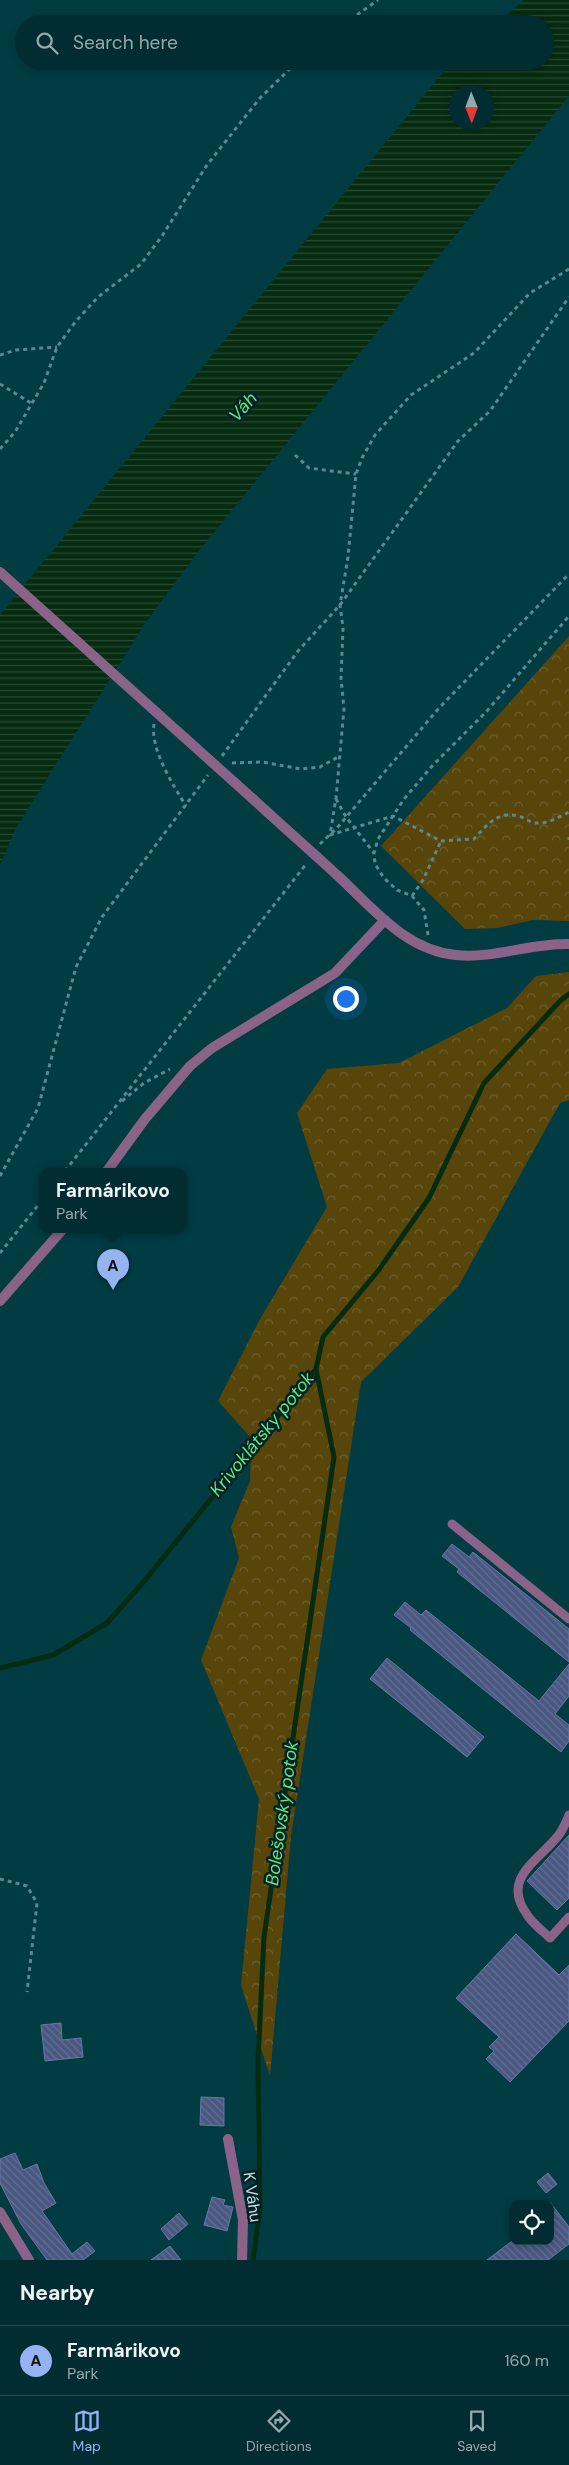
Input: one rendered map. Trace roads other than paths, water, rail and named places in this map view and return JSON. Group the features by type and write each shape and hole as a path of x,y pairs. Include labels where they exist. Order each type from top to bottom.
{"street":[{"path":"0,572 402,934 425,947 453,955 475,956 537,946 569,944"},
{"path":"109,1168 145,1119 190,1066 212,1048 334,973 385,920"},
{"path":"0,1301 60,1233"},
{"name":"K Váhu","path":"228,2138 243,2220 242,2260"},
{"path":"0,2212 29,2260"}],"lane":[{"path":"452,1524 569,1619"},
{"path":"569,1815 559,1834 526,1869 517,1884 518,1899 528,1917 550,1938 569,1917"}],"water":[{"name":"Váh","path":"524,0 569,0 569,96 195,556 146,622 16,828 0,865 0,615 445,70 554,70 554,15 506,15"}],"waterway":[{"name":"Krivoklátsky potok","path":"0,1668 53,1655 107,1623 146,1579 316,1369 323,1337 378,1271 429,1198 484,1083 560,1001 569,994"},
{"name":"Bolešovský potok","path":"253,2260 260,2208 258,2060 264,1937 334,1457 316,1369"}],"place":[{"name":"Farmárikovo","path":"113,1290"}]}
